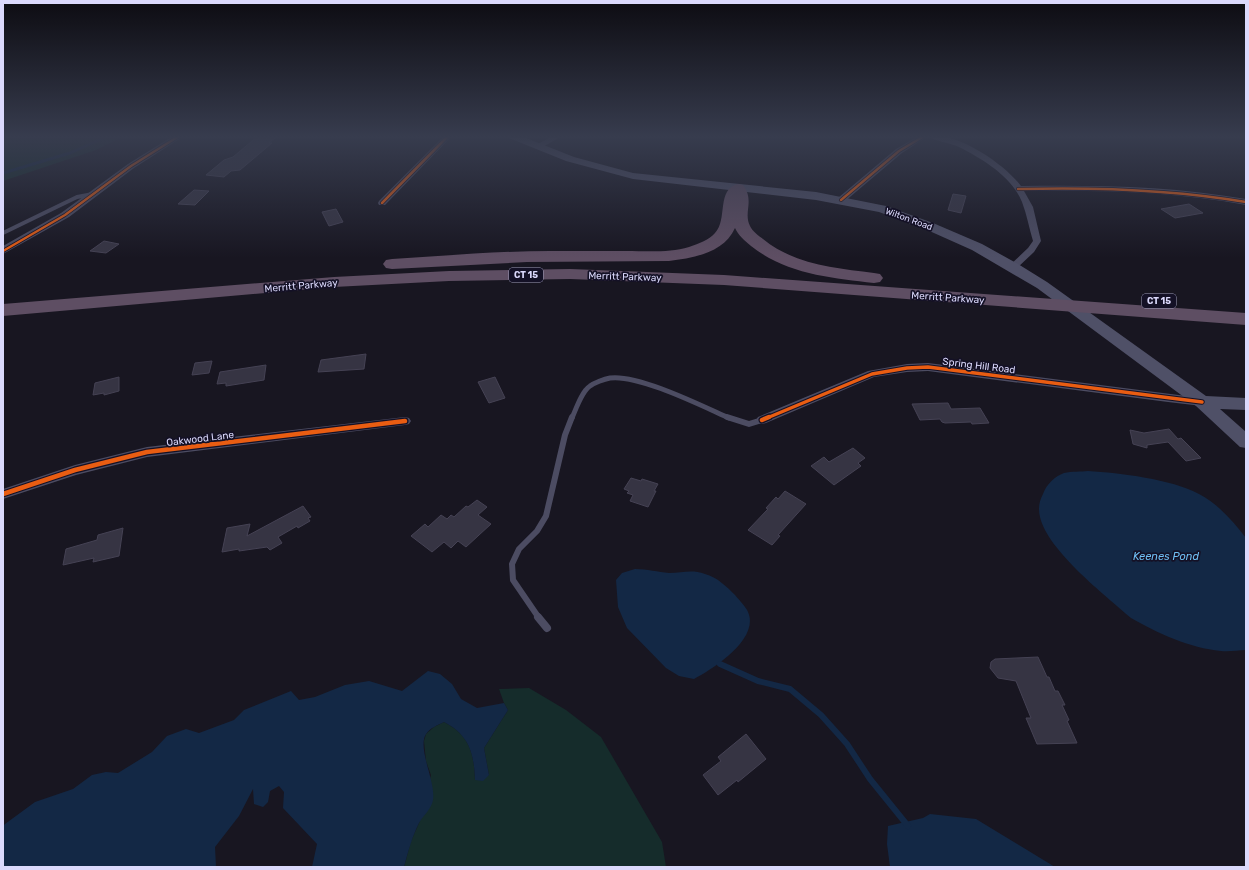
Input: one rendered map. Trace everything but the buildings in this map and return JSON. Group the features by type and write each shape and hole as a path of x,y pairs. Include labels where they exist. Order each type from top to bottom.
{"highway":[{"path":"389,264 485,258 652,256 686,253 701,249 714,243 726,232 733,196 738,188"},
{"path":"738,188 742,196 739,220 744,230 757,243 772,254 795,264 821,270 951,287"},
{"name":"Merritt Parkway","path":"3,296 389,264 509,261 611,263 740,270 1034,293 1078,301 1245,316"},
{"name":"Merritt Parkway","path":"3,310 334,282 449,276 534,275 637,276 724,280 1049,304 1078,301"}],"main road":[{"name":"Wilton Road","path":"638,177 841,200 882,209 929,226 977,246 1013,267 1092,320 1202,402 1246,442"},
{"path":"1202,402 1246,404"}],"street":[{"path":"3,251 65,216 117,177"},
{"path":"382,203 408,177"},
{"path":"841,200 869,177"},
{"path":"1006,177 1018,189 1027,204 1037,241 1031,250 1013,267"},
{"path":"1018,189 1175,191 1216,196 1246,202"},
{"name":"Spring Hill Road","path":"762,420 872,374 907,368 928,367 1064,383 1149,397 1202,402"},
{"name":"Oakwood Lane","path":"3,494 76,470 147,452 404,421"}],"lane":[{"path":"3,233 77,197 94,194"},
{"path":"547,628 520,592 513,580 512,564 519,549 537,531 546,516 565,435 579,401 589,386 609,378 633,380 682,397 736,421 749,424 762,420"}],"green space":[{"path":"3,177 16,177 3,181"},
{"path":"529,688 566,710 601,737 662,842 666,867 404,867 411,841 419,823 431,775 426,761 424,741 426,734 434,727 444,722 452,727 465,739 468,745 473,761 475,780 489,775 484,748 508,710 499,689"}],"water":[{"name":"Keenes Pond","path":"1088,471 1115,473 1174,484 1199,494 1212,502 1225,513 1246,538 1246,650 1224,651 1198,647 1174,639 1152,629 1131,618 1065,558 1045,530 1040,517 1040,502 1046,487 1057,476 1067,472"},
{"path":"635,569 669,573 695,572 709,575 718,580 735,595 748,612 750,622 747,632 741,642 723,661 694,679 679,676 666,668 627,628 618,607 616,580 622,573"},
{"path":"428,671 440,674 452,684 461,699 477,708 504,703 508,710 484,748 489,775 483,781 475,780 473,761 465,739 452,727 444,722 432,728 426,734 424,748 432,784 433,800 431,806 417,828 410,845 404,867 312,867 317,844 283,808 284,792 279,786 270,791 268,802 263,807 254,804 253,789 239,816 215,847 216,867 3,867 3,826 5,824 35,802 73,789 92,775 106,772 118,773 152,752 167,736 186,729 199,733 234,720 244,710 291,691 299,700 315,697 345,685 369,681 402,691"},
{"path":"930,814 976,819 1055,867 890,867 887,844 888,826 923,818"}],"waterway":[{"path":"720,664 758,681 790,689 821,715 847,744 870,779 908,826"}],"cycle path":[{"path":"3,251 65,215 117,177"},
{"path":"382,203 408,177"},
{"path":"841,200 869,177"},
{"path":"1018,189 1133,189 1190,193 1246,202"},
{"path":"762,420 872,374 907,368 928,367 1202,402"},
{"path":"3,494 75,470 147,452 405,421"}]}
